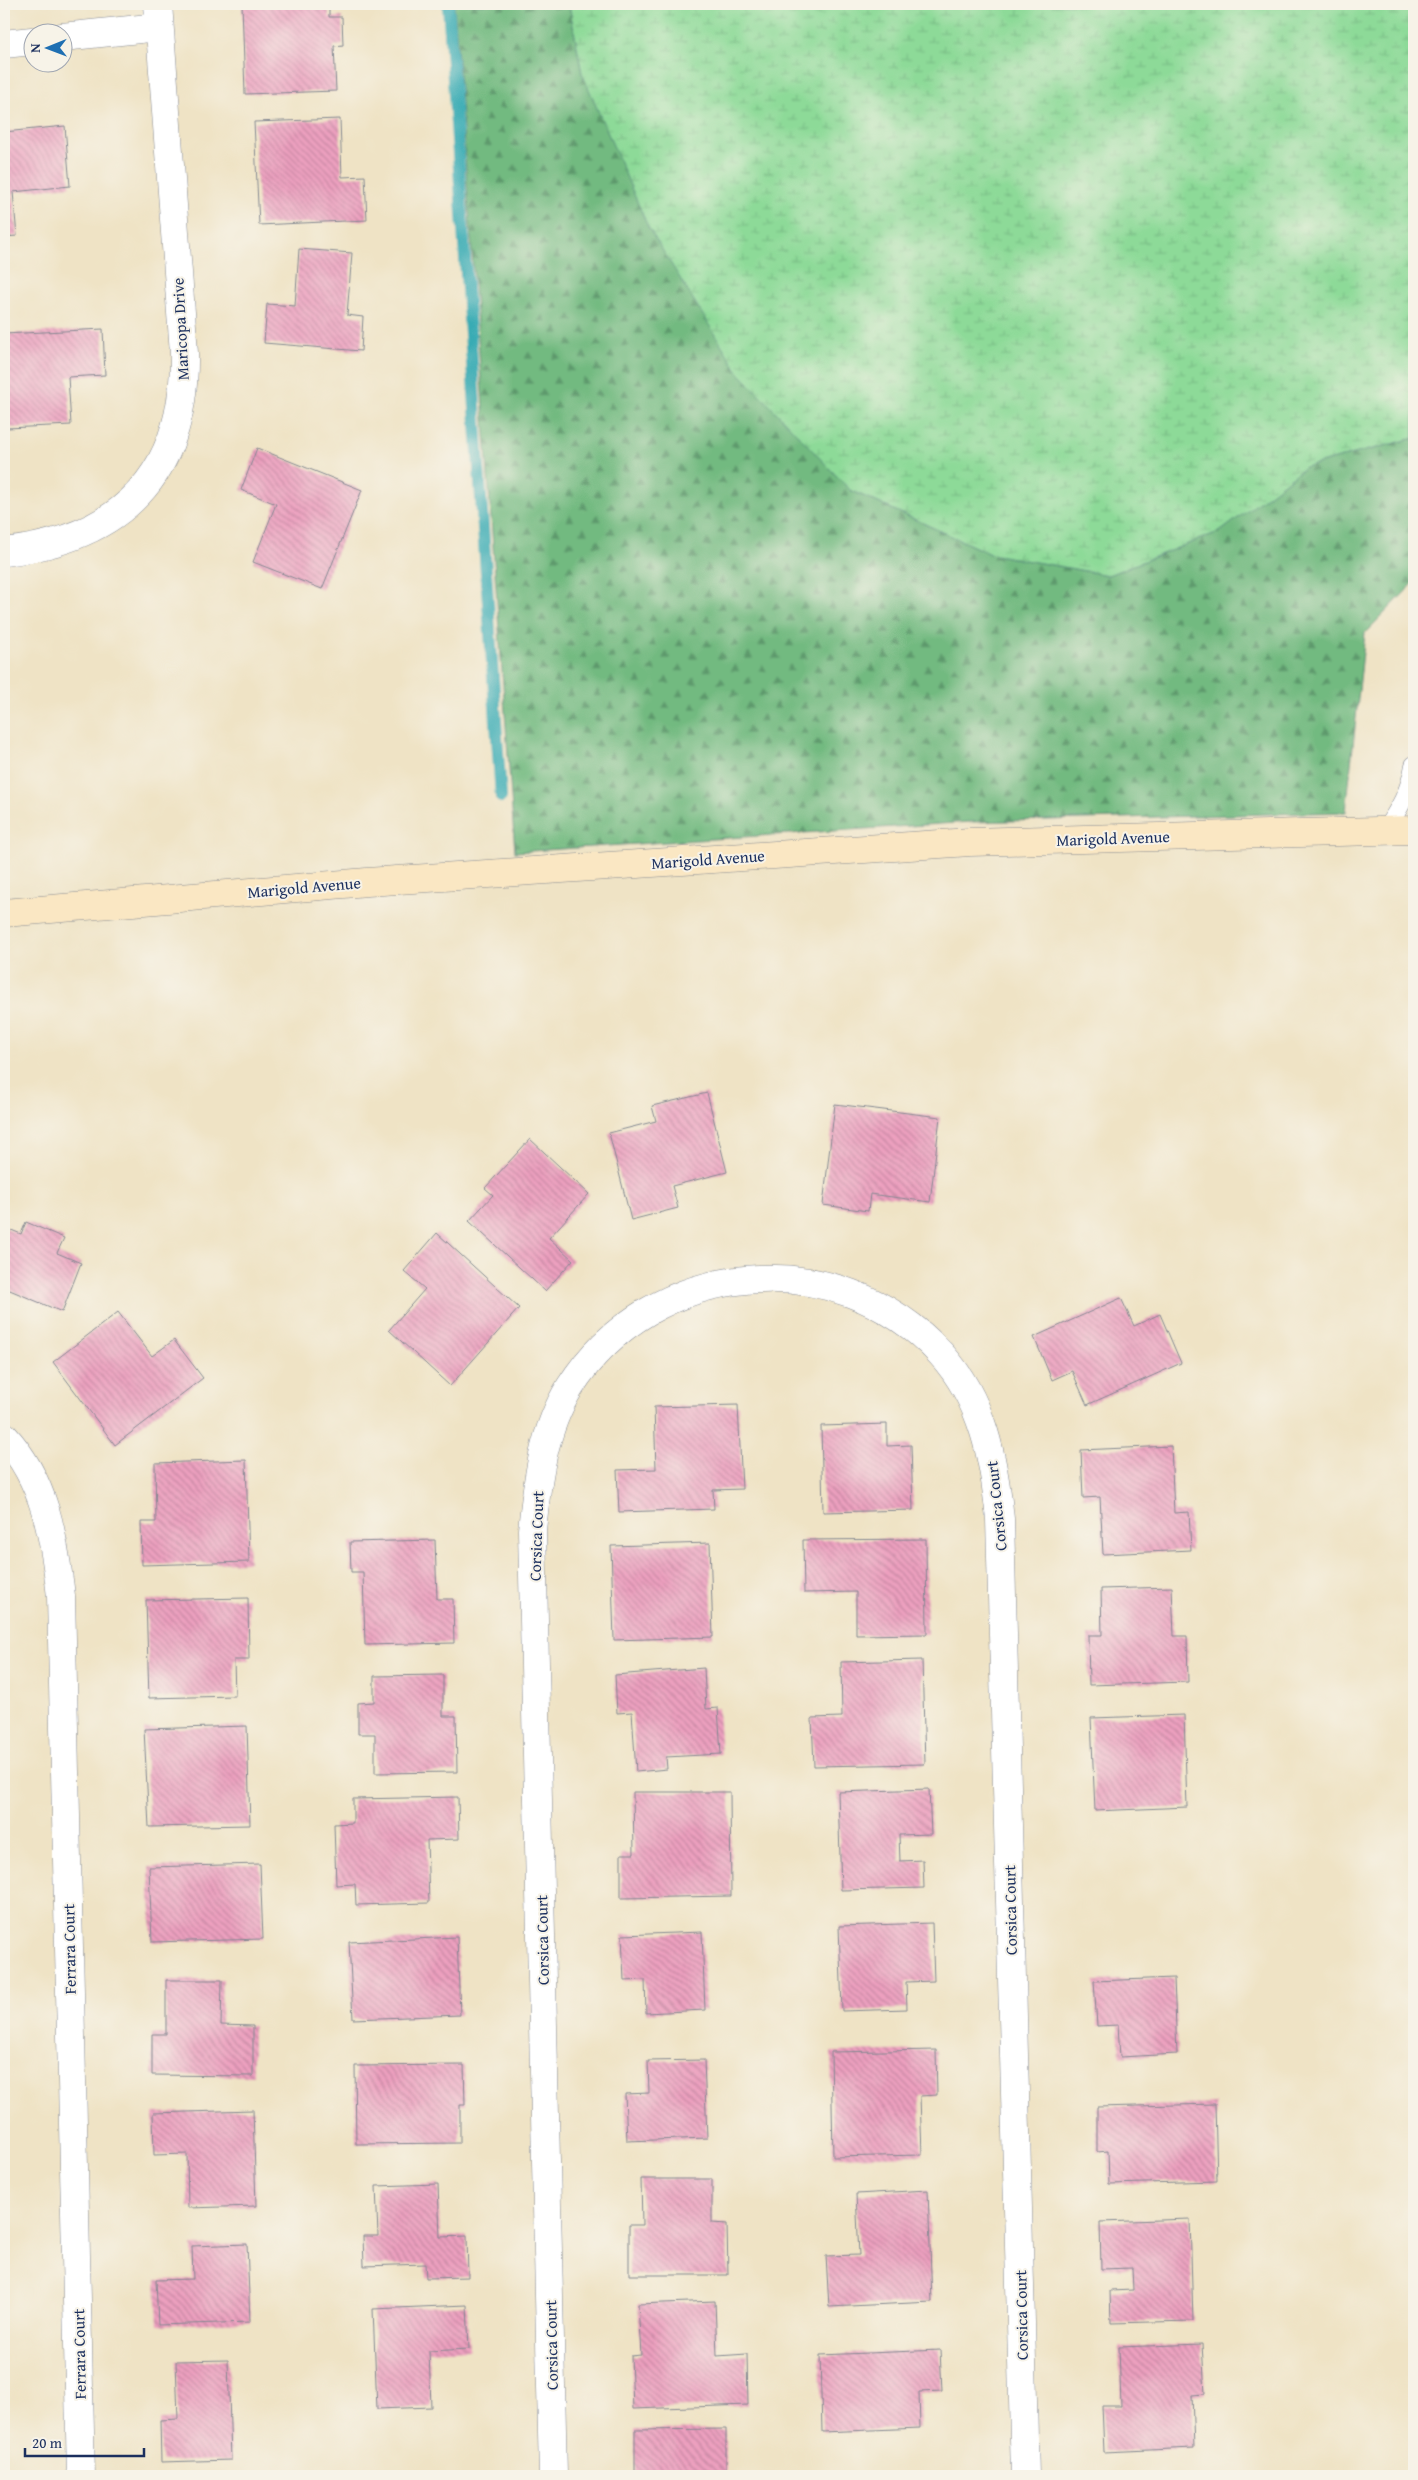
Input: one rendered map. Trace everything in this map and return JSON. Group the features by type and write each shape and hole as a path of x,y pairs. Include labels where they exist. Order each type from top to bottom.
{"main road":[{"name":"Marigold Avenue","path":"4,912 367,882 970,842 1414,830"}],"street":[{"path":"72,36 159,16"},
{"name":"Maricopa Drive","path":"4,552 48,545 84,533 110,518 136,496 157,470 172,440 181,405 184,353 159,16"},
{"path":"4,44 22,41"},
{"name":"Corsica Court","path":"553,2476 532,1530 536,1489 553,1423 569,1389 590,1359 615,1334 643,1314 687,1291 735,1280 764,1279 831,1287 861,1297 887,1310 916,1330 942,1354 959,1377 975,1405 987,1438 996,1482 1000,1519 1025,2476"},
{"name":"Ferrara Court","path":"4,1436 30,1471 44,1504 55,1545 61,1596 81,2476"}],"lane":[{"path":"1384,831 1401,808 1409,788 1414,765"}],"green space":[{"path":"454,4 569,4 582,73 850,490 991,554 1108,575 1221,531 1305,467 1414,438 1414,583 1365,633 1346,812 970,822 515,852"},
{"path":"569,4 1414,4 1414,438 1305,467 1221,531 1108,575 991,554 850,490 739,373 648,227 582,73"}],"building":[{"path":"242,4 329,4 329,17 342,17 343,45 334,46 336,91 245,94"},
{"path":"340,119 342,177 365,176 367,220 259,225 254,122"},
{"path":"65,126 70,186 13,192 17,236 4,237 4,132"},
{"path":"299,249 352,253 347,315 363,317 361,351 264,343 267,304 295,306"},
{"path":"103,329 105,375 68,377 71,425 7,428 4,400 4,334"},
{"path":"257,448 362,490 322,589 253,562 276,504 241,490"},
{"path":"707,1093 727,1172 672,1186 678,1208 631,1220 609,1133 656,1121 652,1106"},
{"path":"835,1104 940,1117 930,1202 870,1194 868,1211 823,1205"},
{"path":"530,1139 589,1194 549,1238 573,1260 545,1291 469,1221 493,1195 485,1188"},
{"path":"26,1222 64,1238 57,1253 81,1263 62,1312 5,1288 4,1291 4,1227 21,1234"},
{"path":"437,1233 519,1308 450,1386 389,1330 425,1289 404,1271"},
{"path":"1121,1298 1134,1326 1160,1314 1181,1363 1087,1405 1072,1371 1052,1380 1034,1337"},
{"path":"118,1312 152,1356 174,1340 203,1378 115,1445 53,1362"},
{"path":"738,1405 742,1489 713,1490 714,1509 619,1512 617,1470 656,1469 654,1407"},
{"path":"887,1424 887,1446 911,1445 913,1510 823,1512 821,1426"},
{"path":"1171,1446 1174,1513 1189,1512 1191,1550 1103,1554 1100,1497 1083,1498 1081,1450"},
{"path":"246,1460 249,1562 142,1565 141,1522 156,1522 155,1463"},
{"path":"926,1539 927,1634 856,1635 856,1592 804,1593 803,1540"},
{"path":"435,1540 437,1599 453,1599 454,1643 365,1645 363,1572 351,1572 350,1542"},
{"path":"710,1543 713,1637 614,1640 611,1546"},
{"path":"1172,1587 1174,1636 1187,1636 1188,1682 1089,1685 1088,1635 1102,1635 1101,1589"},
{"path":"248,1598 249,1660 234,1660 235,1696 149,1698 146,1600"},
{"path":"922,1660 925,1764 814,1766 812,1718 842,1717 841,1662"},
{"path":"704,1668 706,1709 718,1708 721,1754 666,1757 667,1769 636,1772 632,1712 617,1713 615,1675"},
{"path":"443,1675 443,1716 456,1716 457,1772 375,1773 375,1734 358,1734 358,1703 374,1702 374,1676"},
{"path":"1184,1715 1187,1807 1095,1811 1091,1718"},
{"path":"247,1726 250,1825 149,1827 144,1729"},
{"path":"929,1789 931,1834 899,1835 900,1861 923,1860 924,1888 841,1890 838,1792"},
{"path":"633,1792 730,1792 731,1896 621,1898 621,1854 634,1854"},
{"path":"458,1797 459,1839 427,1840 429,1903 356,1905 355,1884 336,1885 334,1824 353,1823 353,1799"},
{"path":"260,1864 263,1939 152,1942 149,1867"},
{"path":"932,1923 934,1981 906,1982 907,2009 842,2011 839,1926"},
{"path":"702,1932 705,2010 646,2013 645,1980 624,1981 622,1935"},
{"path":"457,1937 460,2015 353,2019 349,1942"},
{"path":"1174,1978 1177,2054 1120,2057 1118,2025 1097,2026 1094,1981"},
{"path":"166,1980 222,1980 221,2025 253,2026 253,2076 152,2075 152,2034 166,2034"},
{"path":"936,2050 937,2095 920,2096 922,2155 833,2157 831,2052"},
{"path":"704,2060 707,2138 627,2141 625,2094 649,2093 648,2061"},
{"path":"464,2065 465,2105 460,2105 460,2143 356,2144 355,2066"},
{"path":"1215,2104 1217,2181 1109,2184 1108,2151 1097,2152 1097,2107"},
{"path":"253,2110 256,2206 188,2208 187,2154 154,2155 153,2113"},
{"path":"641,2179 712,2179 712,2223 727,2224 728,2275 629,2275 629,2225 642,2225"},
{"path":"438,2184 440,2237 467,2236 468,2277 426,2278 425,2264 364,2266 363,2236 378,2236 376,2186"},
{"path":"928,2190 932,2302 829,2307 826,2256 859,2255 856,2194"},
{"path":"1190,2219 1193,2321 1111,2323 1110,2291 1133,2290 1132,2268 1101,2269 1100,2222"},
{"path":"247,2244 250,2322 158,2325 156,2280 193,2279 192,2246"},
{"path":"715,2301 717,2356 747,2354 748,2405 633,2409 631,2356 641,2355 638,2304"},
{"path":"467,2305 469,2349 429,2351 431,2407 377,2409 373,2309"},
{"path":"1202,2344 1205,2394 1192,2395 1194,2448 1104,2452 1102,2406 1121,2406 1119,2347"},
{"path":"940,2350 942,2391 919,2392 920,2428 822,2432 820,2355"},
{"path":"228,2360 231,2460 161,2462 160,2420 178,2419 176,2361"},
{"path":"726,2429 726,2476 635,2476 635,2430"}],"waterway":[{"path":"448,4 501,797"}]}
